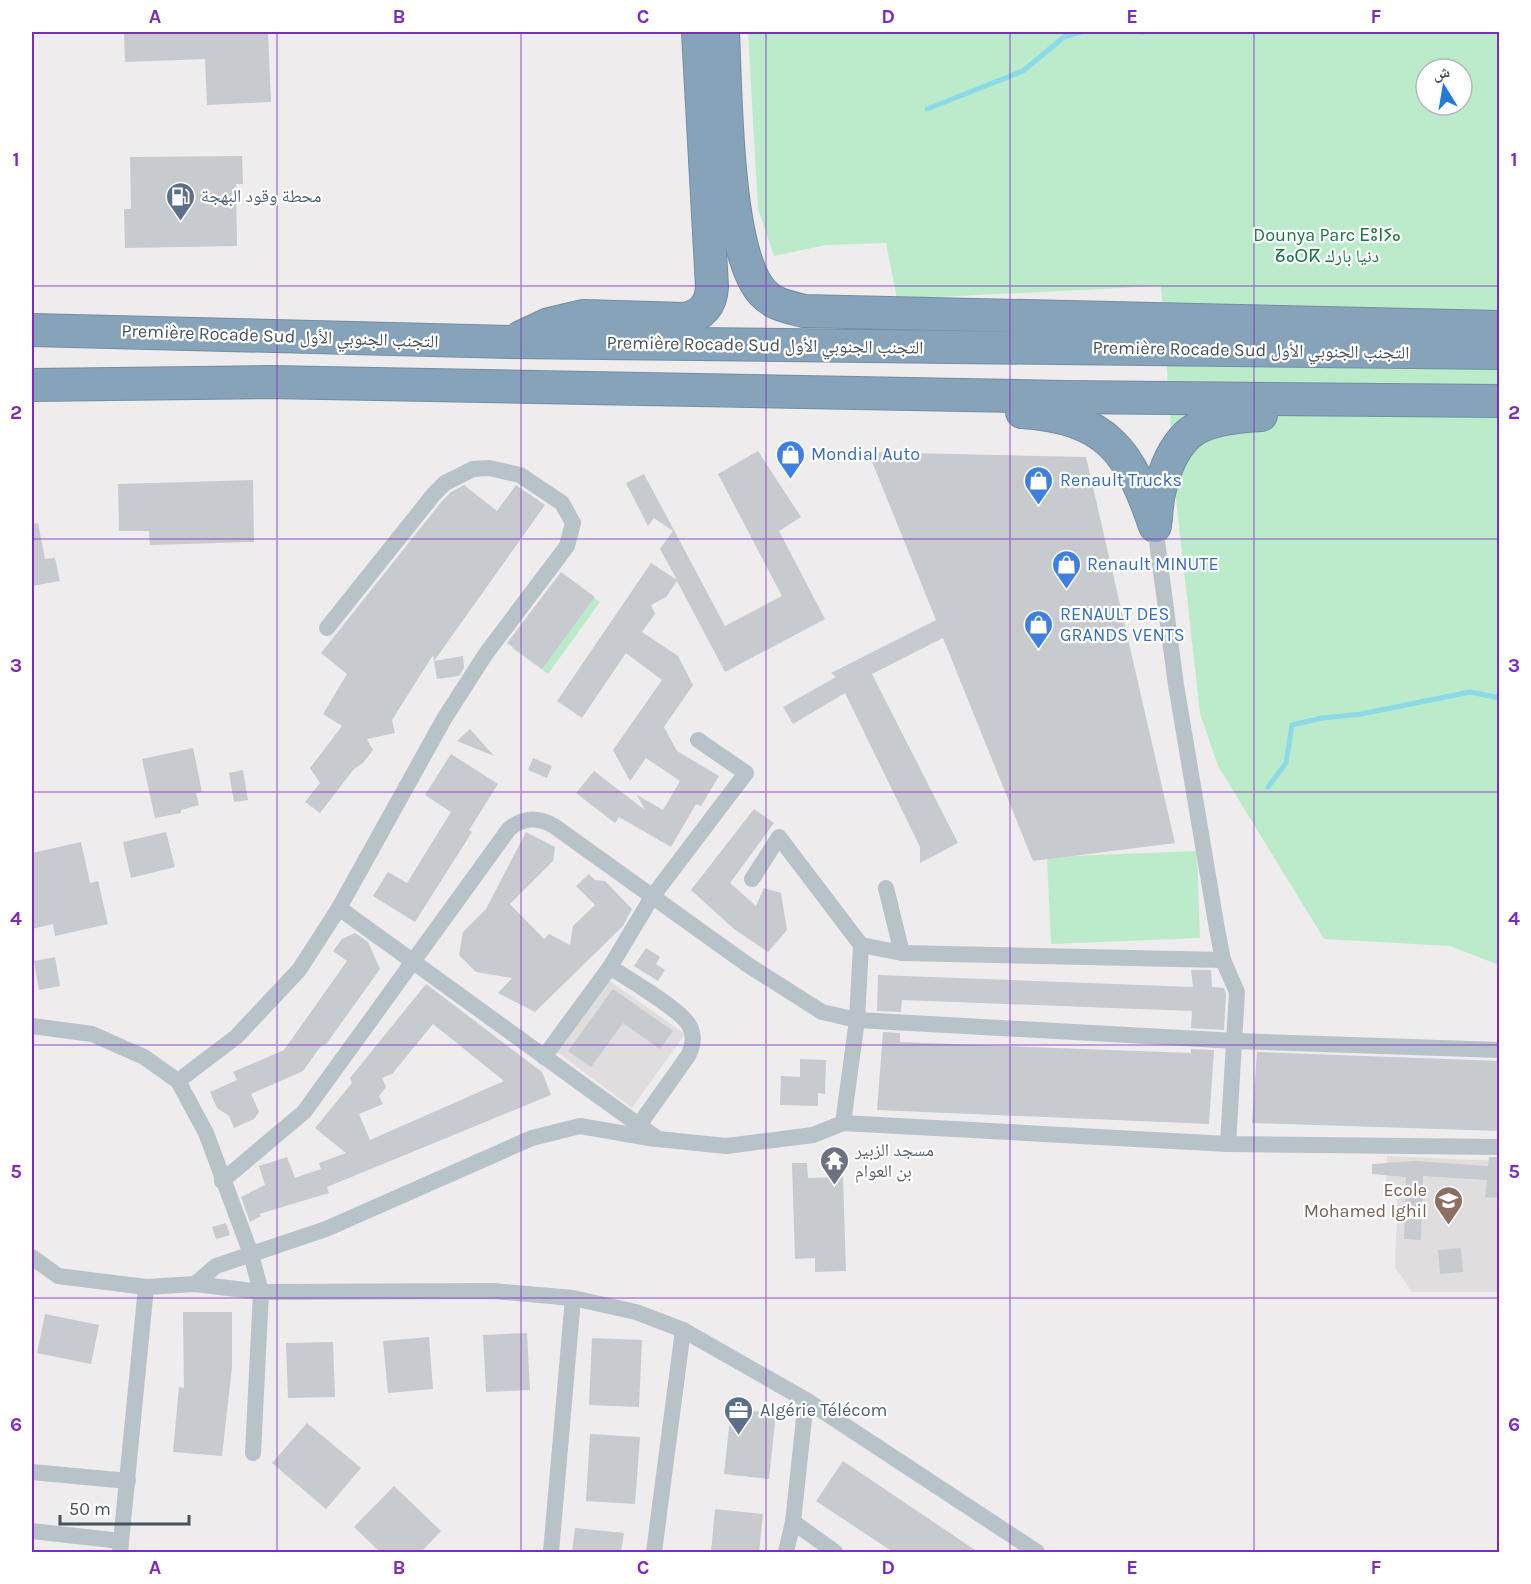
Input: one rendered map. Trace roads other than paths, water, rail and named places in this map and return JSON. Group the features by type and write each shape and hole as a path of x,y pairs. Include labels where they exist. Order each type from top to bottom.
{"highway":[{"path":"510,342 565,319 600,315 685,319 699,314 709,302 712,287 698,32"},
{"path":"723,32 731,185 738,231 753,278 763,293 778,305 804,311 1500,327"},
{"name":"Première Rocade Sud التجنب الجنوبي الأول","path":"32,330 510,342 1500,353"},
{"path":"32,384 269,382 1500,401"},
{"path":"32,394 79,384"},
{"path":"634,388 1037,413 1080,422 1102,436 1124,456 1140,481 1155,525"},
{"path":"1155,525 1157,497 1162,474 1178,447 1199,427 1222,419 1248,416 1500,410"}],"street":[{"path":"178,1081 236,1037 299,970 339,908 444,719 485,655 567,546 572,531 571,516 562,503 512,472 489,468 458,474 434,494 327,628"},
{"path":"1155,525 1176,685 1223,960 1237,992 1236,1041 1228,1144"},
{"path":"544,1057 610,967 652,897 746,772 698,740"},
{"path":"222,1181 304,1112 509,829 526,819 536,819 554,826 748,965 822,1012 857,1020 1236,1041 1500,1050"},
{"path":"752,879 779,837 861,945 857,1020 843,1123"},
{"path":"886,888 902,953"},
{"path":"339,908 658,1139"},
{"path":"861,945 902,953 1223,960"},
{"path":"610,967 685,1020 692,1033 688,1056 639,1125"},
{"path":"32,1026 92,1034 144,1057 178,1081 206,1133 251,1254 261,1292 254,1453"},
{"path":"195,1284 216,1266 326,1229 532,1138 580,1126 658,1139 726,1146 813,1135 843,1123 1228,1144 1500,1147"},
{"path":"32,1257 58,1276 146,1287 195,1284 261,1292 493,1291 573,1298 636,1312 683,1330 806,1400 1037,1552"},
{"path":"32,1531 121,1547 146,1287"},
{"path":"551,1552 573,1298"},
{"path":"654,1552 683,1330"},
{"path":"786,1552 793,1522 806,1400"},
{"path":"32,1472 128,1481"},
{"path":"793,1522 835,1552"}],"waterway":[{"path":"927,109 1023,71 1064,37 1081,32"},
{"path":"1268,787 1286,763 1292,725 1470,692 1500,698"}],"place":[{"name":"محطة وقود البهجة","path":"180,222"},
{"name":"Mondial Auto","path":"790,480"},
{"name":"Renault Trucks","path":"1039,506"},
{"name":"Renault MINUTE","path":"1066,590"},
{"name":"RENAULT DES GRANDS VENTS","path":"1039,650"},
{"name":"مسجد الزبير بن العوام","path":"834,1186"},
{"name":"Ecole Mohamed Ighil","path":"1448,1226"},
{"name":"Algérie Télécom","path":"739,1436"}],"park label":[{"name":"Dounya Parc ⴹⵓⵏⵢⴰ ⵒⴰⵔⴽ دنيا بارك","path":"1327,245"}]}
